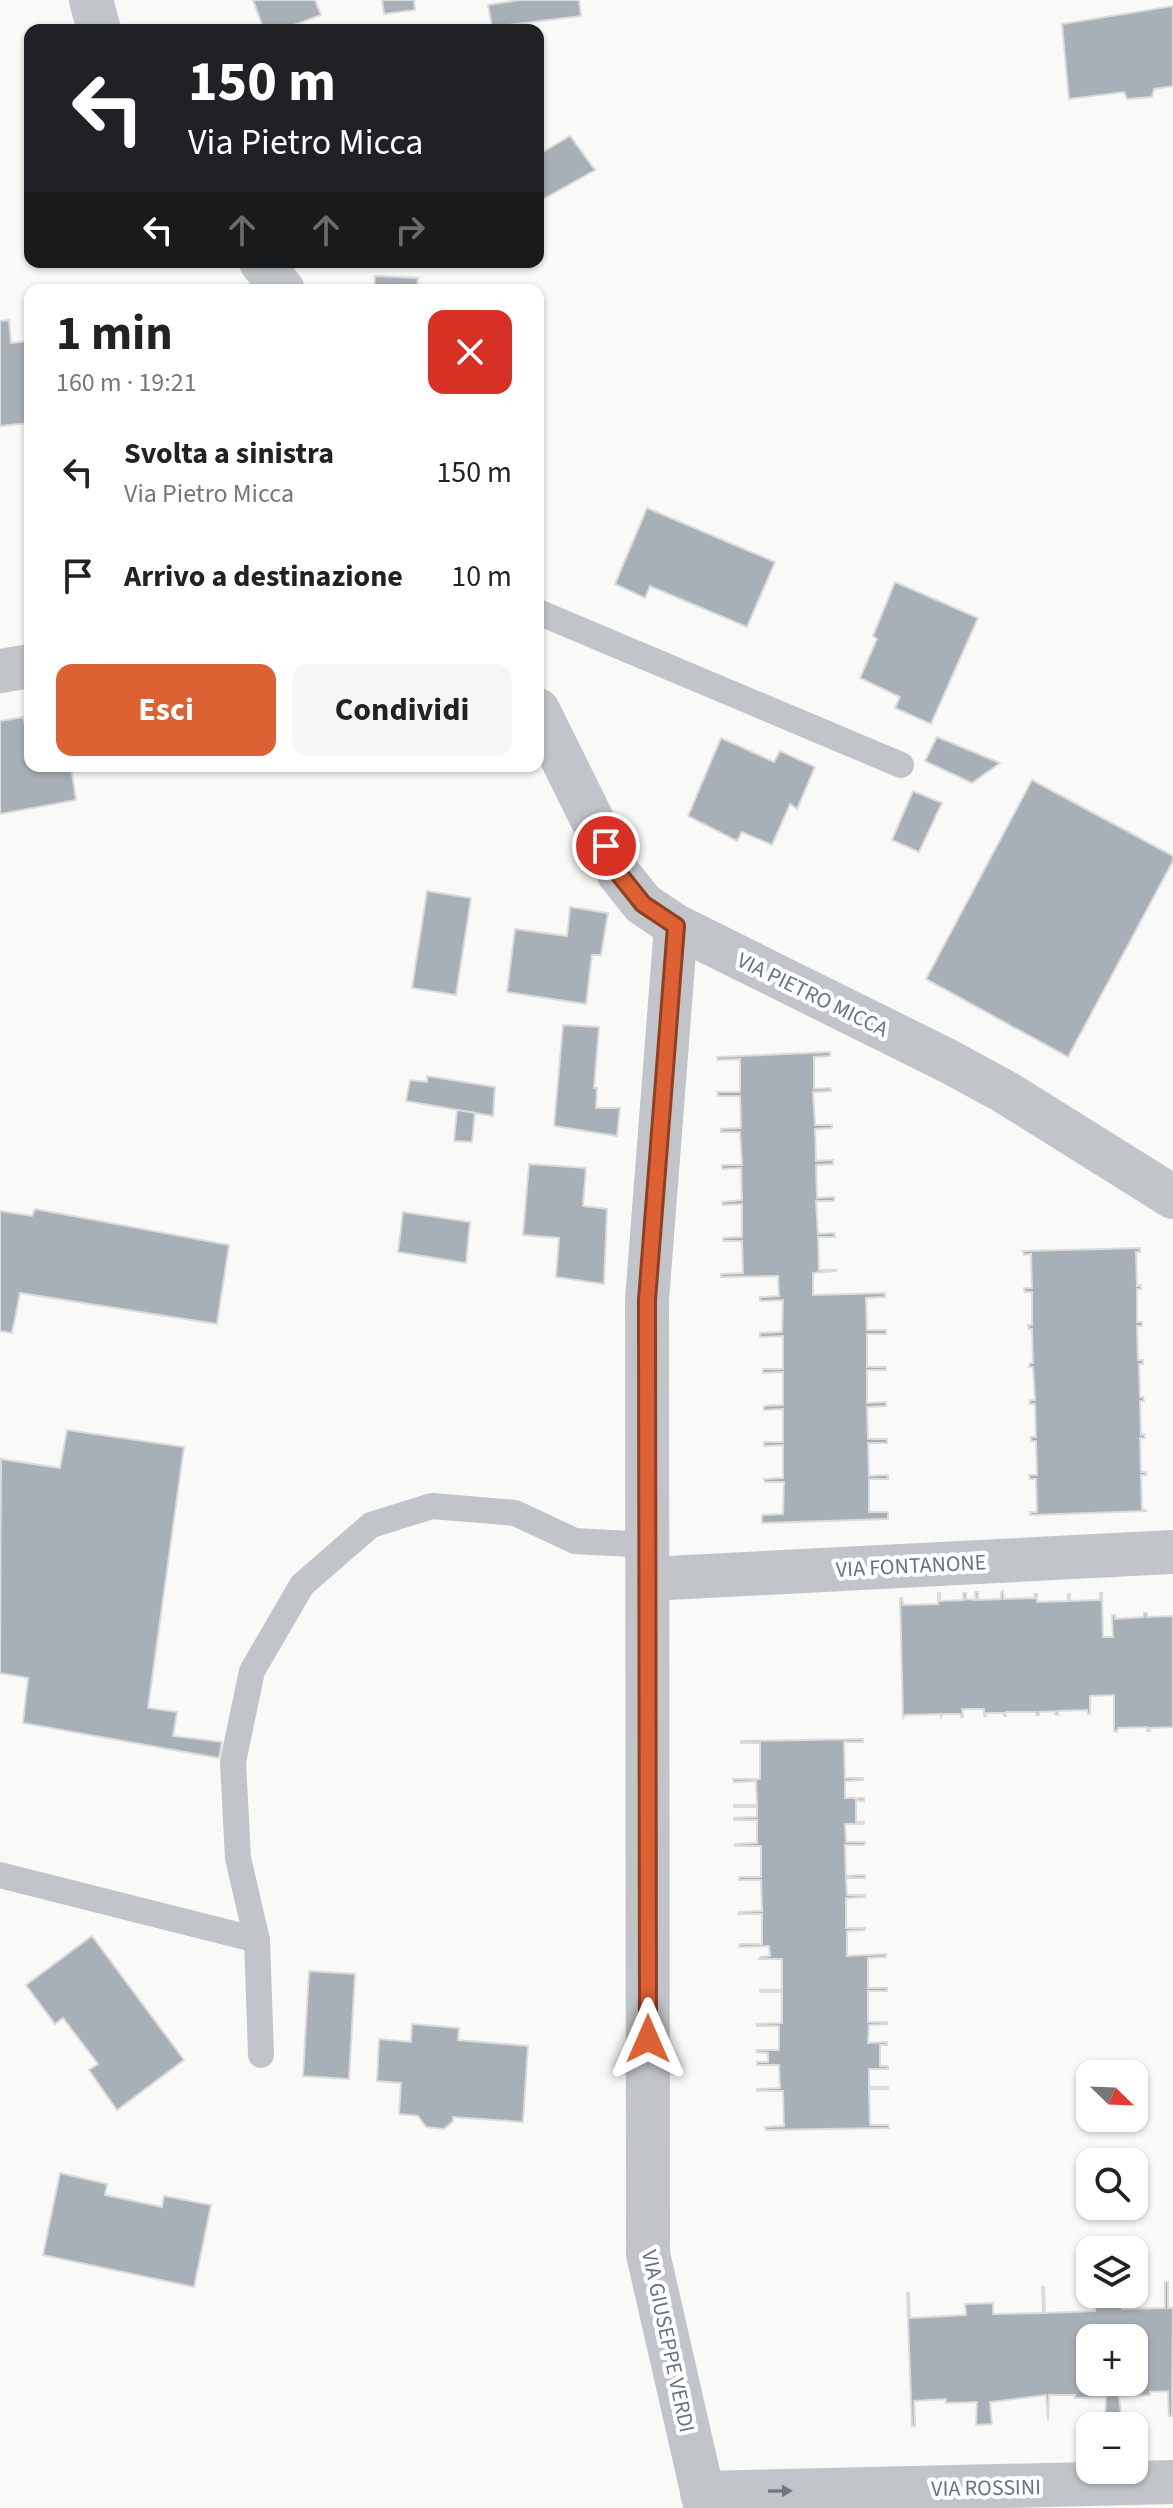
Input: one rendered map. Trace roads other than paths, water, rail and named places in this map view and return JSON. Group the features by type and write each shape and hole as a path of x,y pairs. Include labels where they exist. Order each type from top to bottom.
{"street":[{"path":"91,0 97,24"},
{"path":"266,268 278,284"},
{"path":"0,671 24,667"},
{"name":"VIA PIETRO MICCA","path":"544,722 619,874 643,904 676,926 1005,1092 1173,1197"},
{"name":"VIA GIUSEPPE VERDI","path":"676,926 647,1300 648,2254 704,2500"},
{"name":"VIA FONTANONE","path":"648,1562 1173,1552"},
{"name":"VIA ROSSINI","path":"704,2500 1173,2482"}],"lane":[{"path":"544,615 901,765"},
{"path":"261,2055 257,1940 238,1858 233,1762 252,1671 302,1585 371,1525 432,1506 515,1513 575,1541 648,1562"},
{"path":"0,1875 257,1940"}]}
